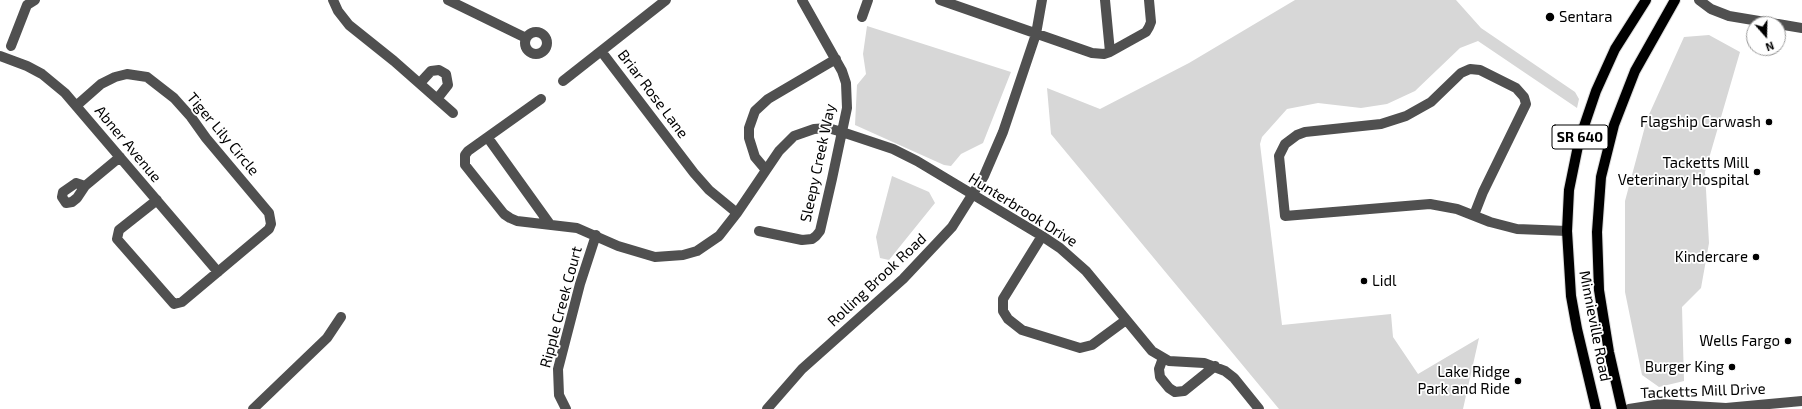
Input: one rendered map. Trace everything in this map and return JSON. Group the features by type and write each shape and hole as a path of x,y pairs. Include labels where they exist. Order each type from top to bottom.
{"main road":[{"name":"Minnieville Road","path":"1596,409 1578,337 1571,296 1567,231 1570,184 1583,128 1606,68 1646,0"},
{"name":"Minnieville Road","path":"1622,409 1609,352 1599,290 1597,232 1601,177 1614,125 1635,71 1675,0"}],"street":[{"path":"12,46 27,6 34,0"},
{"path":"333,0 338,11 349,25 420,83 453,113"},
{"path":"448,0 526,38"},
{"name":"Briar Rose Lane","path":"666,0 602,51 694,173 714,194 737,213"},
{"name":"Sleepy Creek Way","path":"759,231 802,240 812,239 816,236 820,231 842,132 848,96 846,83 836,59 802,0"},
{"path":"862,17 868,0"},
{"path":"940,0 1092,53 1104,54 1146,32 1151,22 1149,0"},
{"name":"Rolling Brook Road","path":"767,409 802,369 903,280 952,227 984,176 1003,132 1036,34 1042,0"},
{"path":"1105,0 1110,52"},
{"path":"1699,0 1711,9 1729,16 1746,19"},
{"path":"1786,25 1802,28"},
{"path":"563,81 602,51"},
{"name":"Abner Avenue","path":"0,56 27,66 42,74 60,89 218,272"},
{"path":"541,99 468,151 464,160 465,165 504,214 517,221 549,223 577,228 596,234 636,252 655,257 683,256 697,252 719,236 737,213 766,170 756,157 749,138 749,128 756,112 768,99 836,59"},
{"path":"1474,215 1483,192 1524,111 1526,104 1524,97 1516,88 1480,70 1470,69 1461,73 1429,103 1406,116 1381,124 1305,132 1291,139 1285,144 1279,156 1285,216 1430,204 1444,206 1517,229 1567,231"},
{"path":"420,83 431,71 439,70 446,74 448,85 437,99"},
{"name":"Tiger Lily Circle","path":"76,106 106,81 121,75 138,74 147,77 161,87 191,117 269,213 271,218 269,229 182,302 174,304 119,244 117,234 119,230 156,200"},
{"name":"Hunterbrook Drive","path":"766,170 779,151 794,136 814,129 828,128 893,149 917,161 1042,236 1077,262 1152,351 1163,358 1178,362 1204,363 1215,366 1234,378 1260,409"},
{"path":"488,138 549,223"},
{"path":"85,186 120,157"},
{"name":"Ripple Creek Court","path":"566,409 559,395 558,370 580,284 596,234"},
{"path":"1042,236 1003,299 1003,311 1008,319 1022,330 1080,348 1092,345 1126,320"},
{"path":"253,409 327,338 341,317"},
{"path":"1163,358 1159,369 1160,377 1169,388 1175,392 1184,391 1215,366"},
{"name":"Tacketts Mill Drive","path":"1628,409 1661,404 1726,408 1762,407 1802,401"}],"shaded area":[{"path":"1295,0 1456,0 1481,28 1575,92 1579,99 1577,108 1478,41 1460,48 1415,91 1387,104 1361,108 1318,103 1287,109 1262,137 1260,144 1282,325 1391,314 1393,337 1418,374 1479,338 1463,409 1279,409 1051,134 1047,88 1100,109 1189,63"},
{"path":"867,26 1011,72 983,143 961,154 951,166 944,165 855,125 857,85 866,74 863,54"},
{"path":"1709,35 1740,52 1705,172 1709,243 1701,288 1682,307 1684,381 1659,387 1642,375 1625,292 1625,201 1647,119 1684,37"},
{"path":"892,176 929,192 935,203 889,260 880,258 876,237"}],"place":[{"name":"Sentara","path":"1550,17"},
{"name":"Flagship Carwash","path":"1769,122"},
{"name":"Tacketts Mill Veterinary Hospital","path":"1757,172"},
{"name":"Kindercare","path":"1756,257"},
{"name":"Lidl","path":"1364,281"},
{"name":"Wells Fargo","path":"1788,341"},
{"name":"Burger King","path":"1732,367"},
{"name":"Lake Ridge Park and Ride","path":"1518,381"}]}
